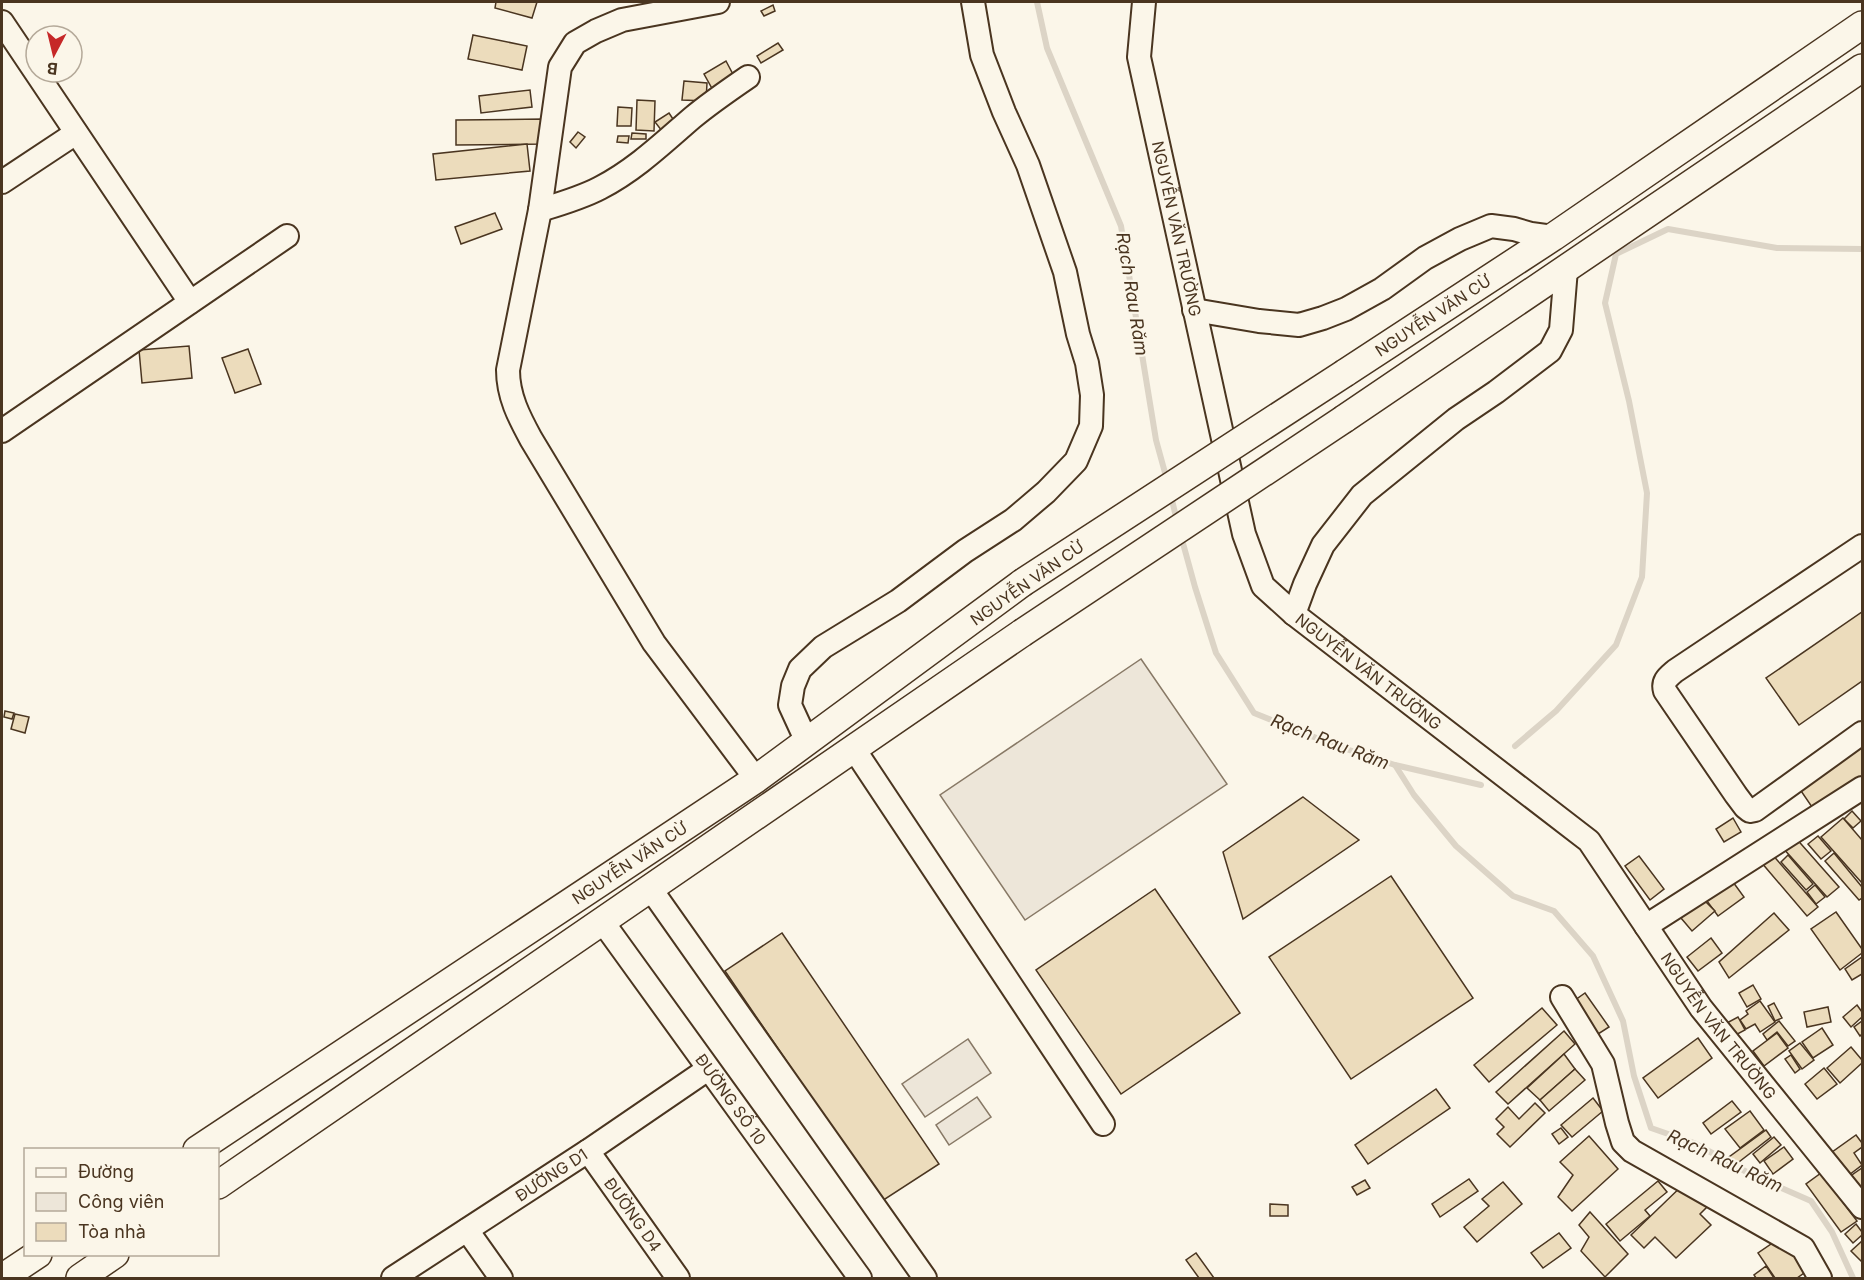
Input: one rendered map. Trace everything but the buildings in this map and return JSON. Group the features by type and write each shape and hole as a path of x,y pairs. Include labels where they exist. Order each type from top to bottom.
{"main road":[{"name":"NGUYỄN VĂN CỪ","path":"199,1148 756,779 1022,583 1553,237 1852,31"},
{"path":"1852,31 1862,68"},
{"name":"NGUYỄN VĂN CỪ","path":"219,1184 1022,633 1344,419 1862,68"},
{"path":"584,894 602,921"},
{"path":"2,1278 35,1256"},
{"path":"80,1278 112,1256"}],"street":[{"path":"718,2 629,10 622,20 596,31 575,44 561,67 540,210 508,370 508,383 516,411 531,439 654,643 756,779"},
{"path":"807,742 790,705 793,686 800,669 824,647 898,601 965,551 1012,520 1046,492 1076,461 1090,426 1092,395 1088,363 1078,334 1065,272 1028,165 982,56 973,2"},
{"name":"NGUYỄN VĂN TRƯỜNG","path":"1144,2 1138,57 1244,534 1263,586 1294,614 1589,841 1701,1008 1863,1207"},
{"path":"2,22 190,302"},
{"path":"540,210 575,199 622,175 707,106 748,77"},
{"path":"2,182 76,133"},
{"path":"1194,310 1299,325 1346,309 1382,289 1425,258 1460,239 1491,226 1553,237"},
{"path":"2,431 287,236"},
{"path":"1294,614 1323,545 1362,495 1456,419 1550,351 1562,330 1566,269"},
{"path":"1863,546 1675,670 1665,680 1663,687 1750,811 1755,810 1863,733"},
{"path":"854,749 1103,1124"},
{"path":"1646,926 1863,788"},
{"path":"651,888 926,1278"},
{"name":"ĐƯỜNG SỐ 10","path":"602,921 860,1278"},
{"path":"1562,997 1603,1064 1623,1142 1632,1151 1803,1248 1820,1278"},
{"name":"ĐƯỜNG D1","path":"393,1278 588,1151 708,1069"},
{"name":"ĐƯỜNG D4","path":"588,1151 678,1278"},
{"path":"467,1230 501,1278"}],"green space":[{"path":"1141,659 1227,784 1025,920 940,795"},
{"path":"968,1039 991,1073 925,1117 902,1084"},
{"path":"977,1097 991,1117 949,1145 936,1125"}],"waterway":[{"name":"Rạch Rau Răm","path":"1037,2 1047,48 1121,226 1156,440 1167,480"},
{"path":"1515,746 1556,711 1616,645 1642,577 1647,493 1629,401 1605,303 1616,254 1668,229 1777,248 1862,249"},
{"name":"Rạch Rau Răm","path":"1171,496 1177,521"},
{"name":"Rạch Rau Răm","path":"1181,536 1216,653 1254,713 1334,745 1395,765 1414,795 1456,846 1513,896 1554,911 1593,956 1623,1021 1634,1076 1651,1128 1694,1143 1754,1176 1811,1201 1832,1232 1853,1278"},
{"path":"1395,765 1481,785"}]}
